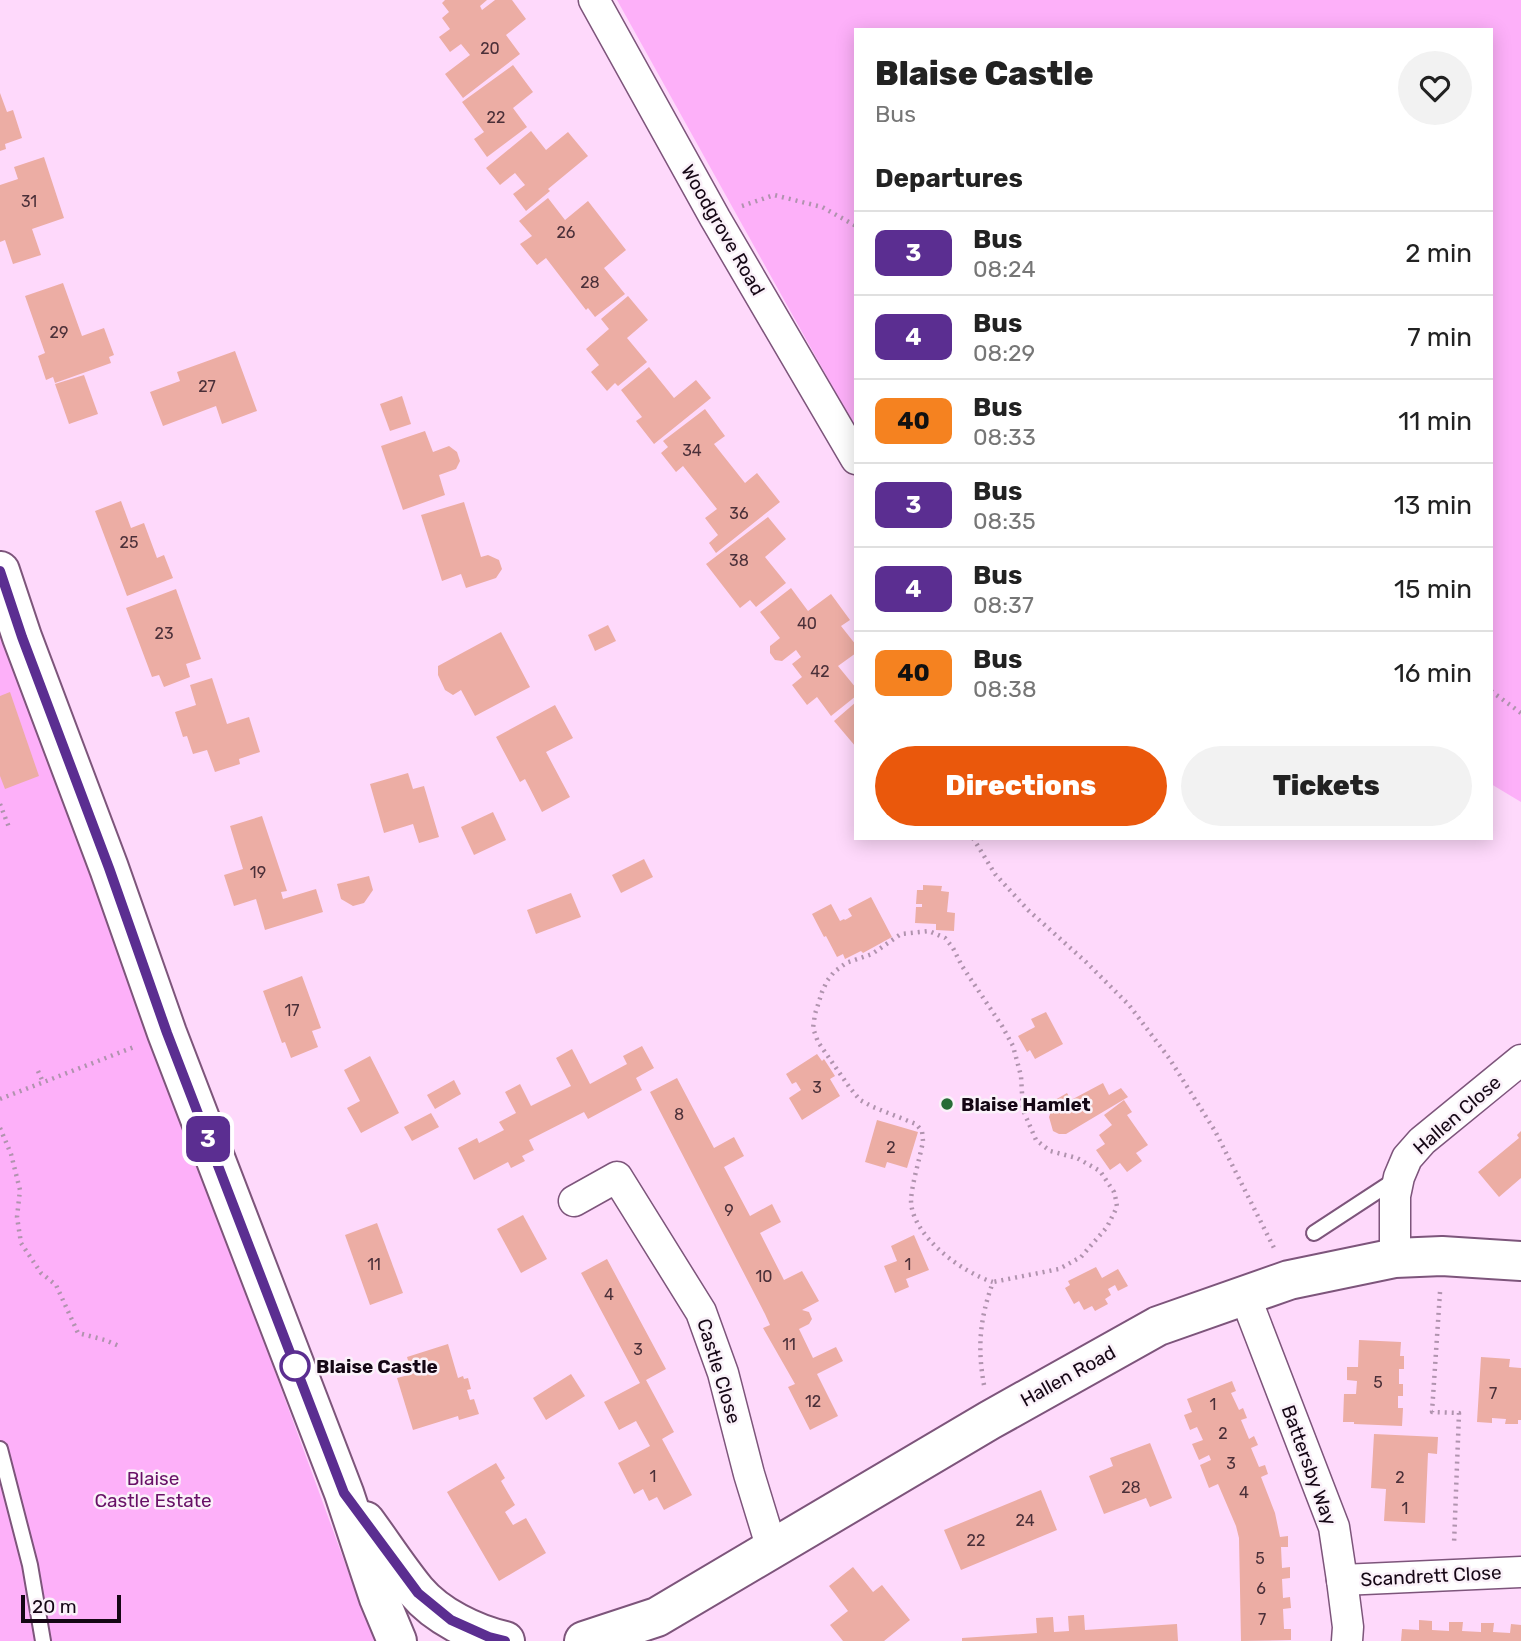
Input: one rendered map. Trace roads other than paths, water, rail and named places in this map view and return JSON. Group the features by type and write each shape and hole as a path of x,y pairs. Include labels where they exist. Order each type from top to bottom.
{"main road":[{"path":"0,571 167,1033 344,1493 379,1598 397,1641"},
{"name":"Hallen Road","path":"584,1641 647,1629 772,1549 990,1420 1158,1326 1289,1280 1395,1258 1442,1256 1521,1261"},
{"path":"344,1493 418,1593 451,1620 505,1641"}],"street":[{"name":"Woodgrove Road","path":"594,0 715,218 854,456"},
{"name":"Hallen Close","path":"1395,1258 1395,1196 1407,1158 1422,1141 1521,1060"},
{"name":"Castle Close","path":"574,1201 617,1177 701,1312 723,1373 772,1549"},
{"name":"Battersby Way","path":"1245,1296 1334,1527 1348,1627 1347,1641"},
{"name":"Scandrett Close","path":"1342,1580 1453,1574 1520,1563"}],"lane":[{"path":"1314,1233 1399,1177"},
{"path":"0,1449 30,1566 43,1641"}],"place":[{"name":"Blaise Hamlet","path":"947,1104"},
{"name":"Blaise Castle","path":"295,1366"}],"park label":[{"name":"Blaise Castle Estate","path":"153,1489"}]}
